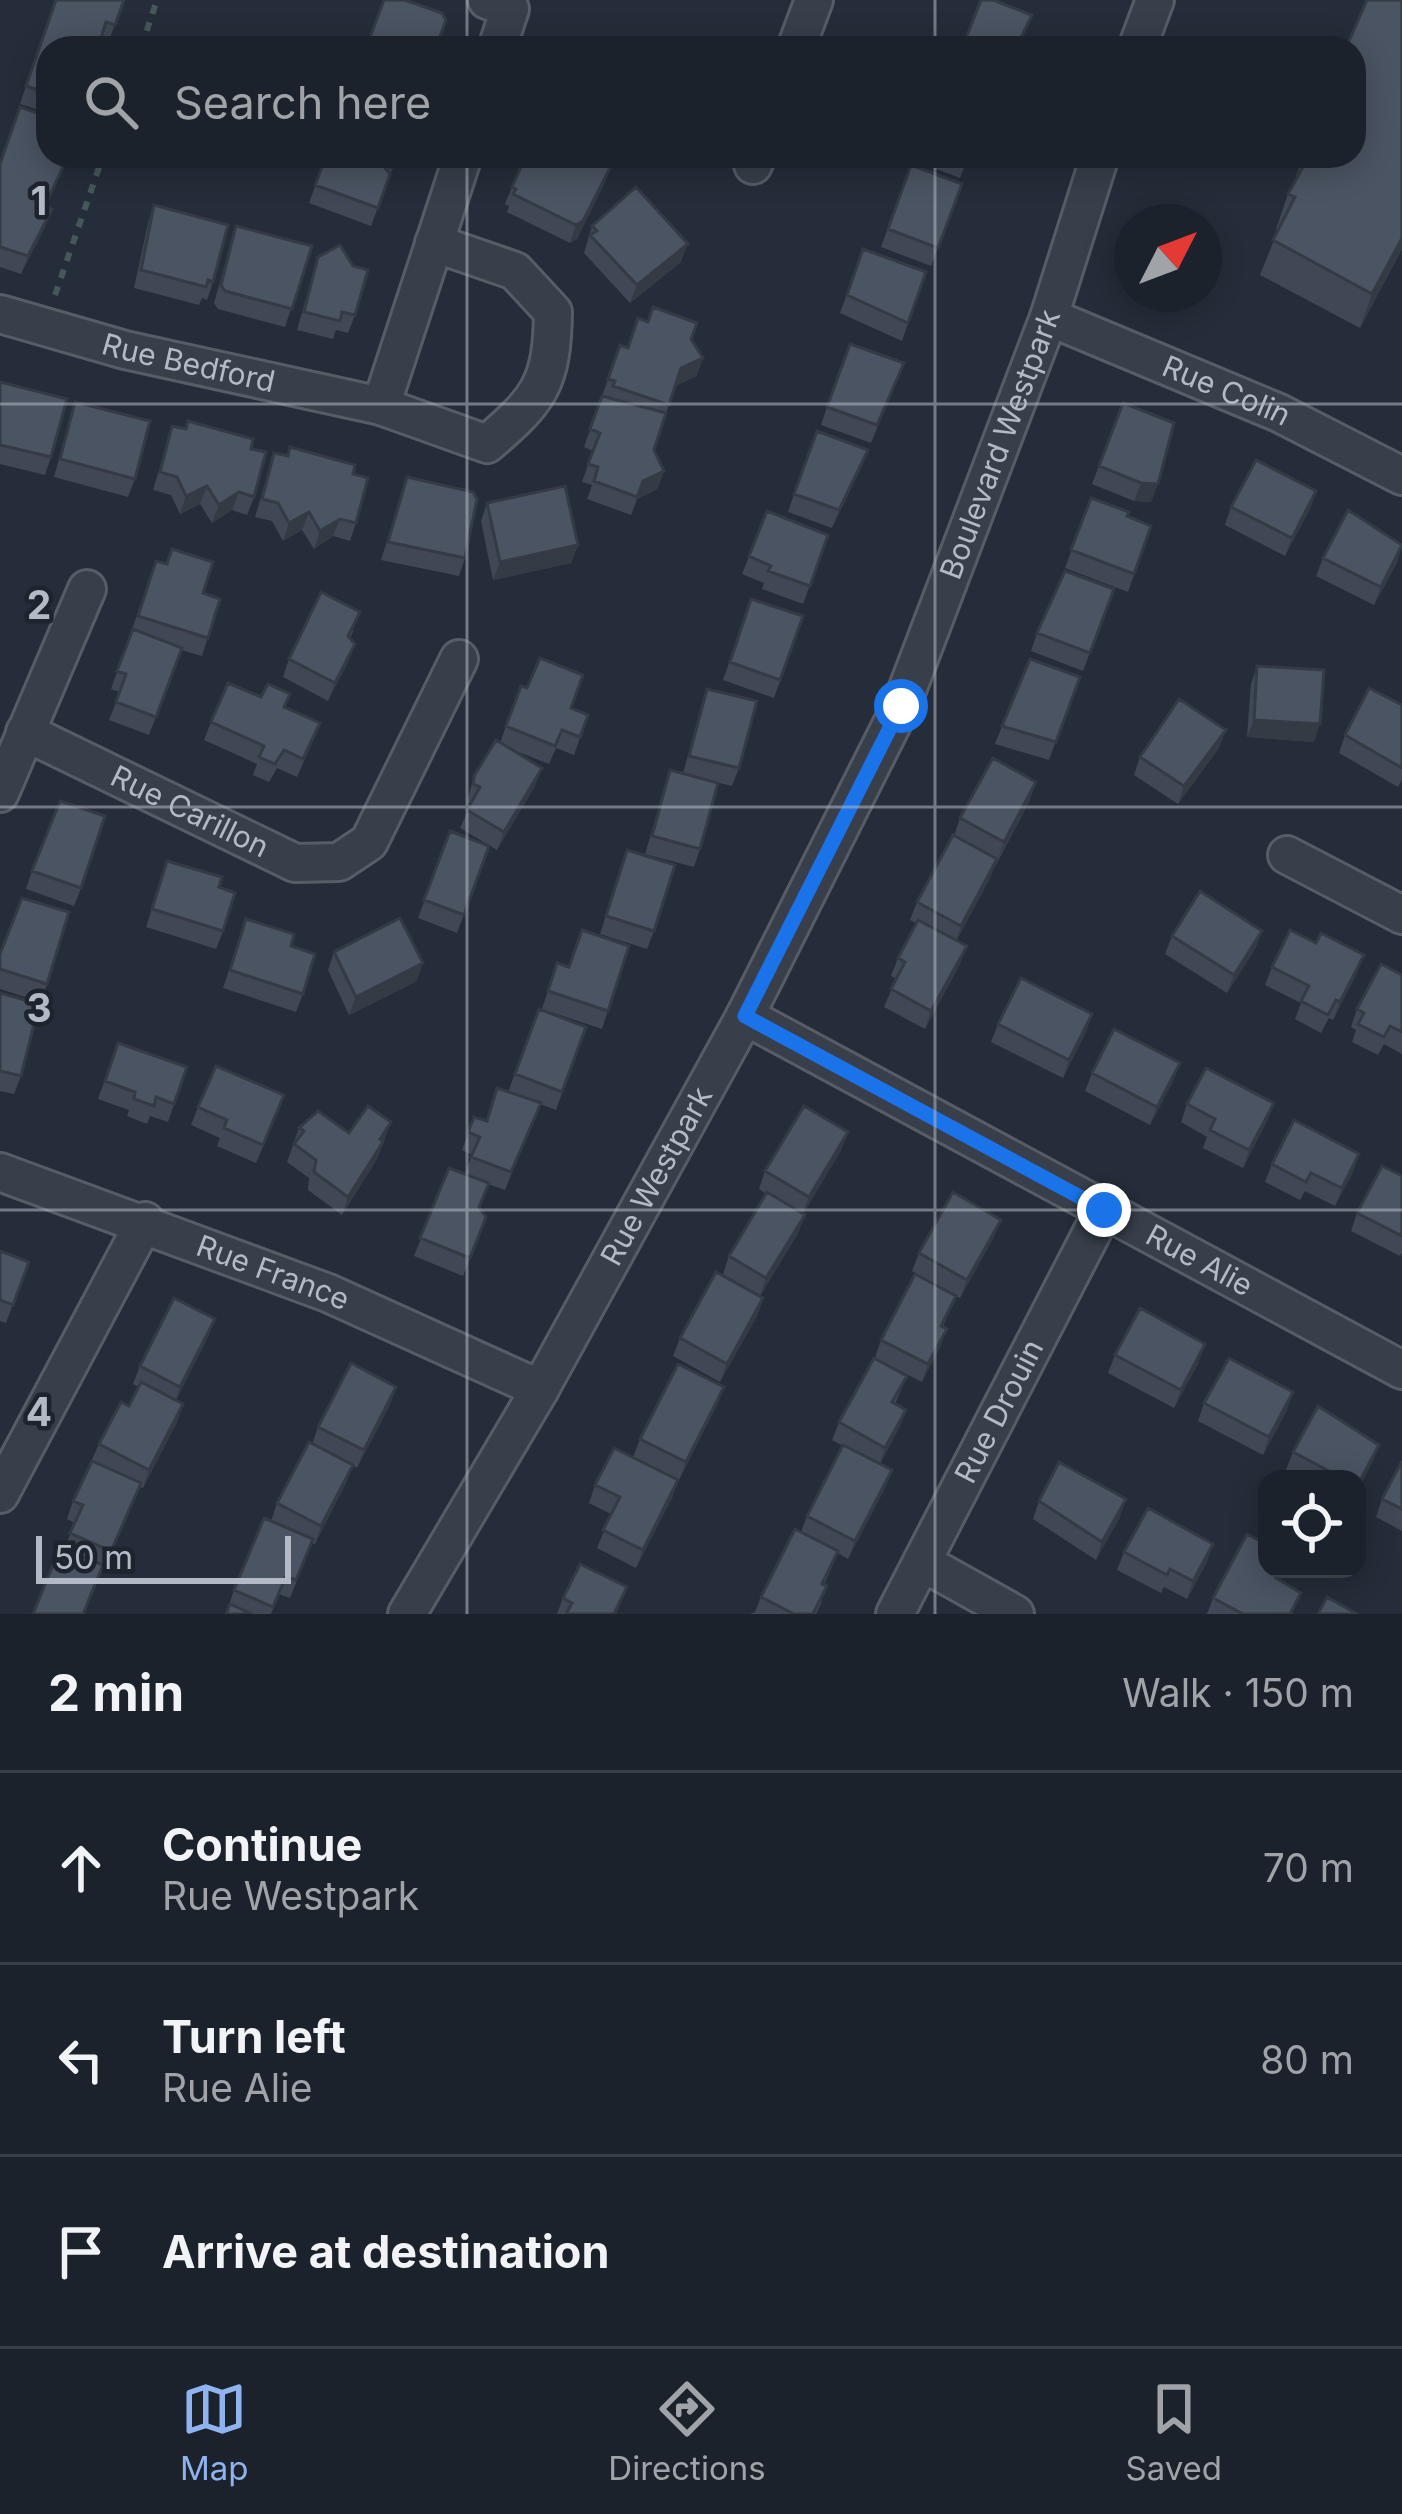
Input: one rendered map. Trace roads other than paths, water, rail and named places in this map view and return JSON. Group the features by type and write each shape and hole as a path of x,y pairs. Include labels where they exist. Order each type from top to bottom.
{"street":[{"path":"487,0 510,9 501,36"},
{"path":"800,36 814,0"},
{"path":"1142,36 1155,0"},
{"path":"381,406 459,168"},
{"name":"Boulevard Westpark","path":"889,728 1048,317 1096,168"},
{"name":"Rue Bedford","path":"0,314 381,406 487,444 536,403 553,358 553,311 515,271 434,244"},
{"name":"Rue Colin","path":"1048,317 1279,413 1402,476"},
{"path":"0,793 87,589"},
{"name":"Rue Carillon","path":"25,732 295,863 339,862 369,842 459,659"},
{"name":"Rue Westpark","path":"407,1614 540,1389 745,1016 889,728"},
{"path":"1287,855 1402,915"},
{"name":"Rue Alie","path":"745,1016 1402,1370"},
{"name":"Rue France","path":"0,1172 145,1221 328,1293 540,1389"},
{"name":"Rue Drouin","path":"895,1614 1104,1210"},
{"path":"0,1494 145,1221"},
{"path":"922,1562 1015,1614"}]}
